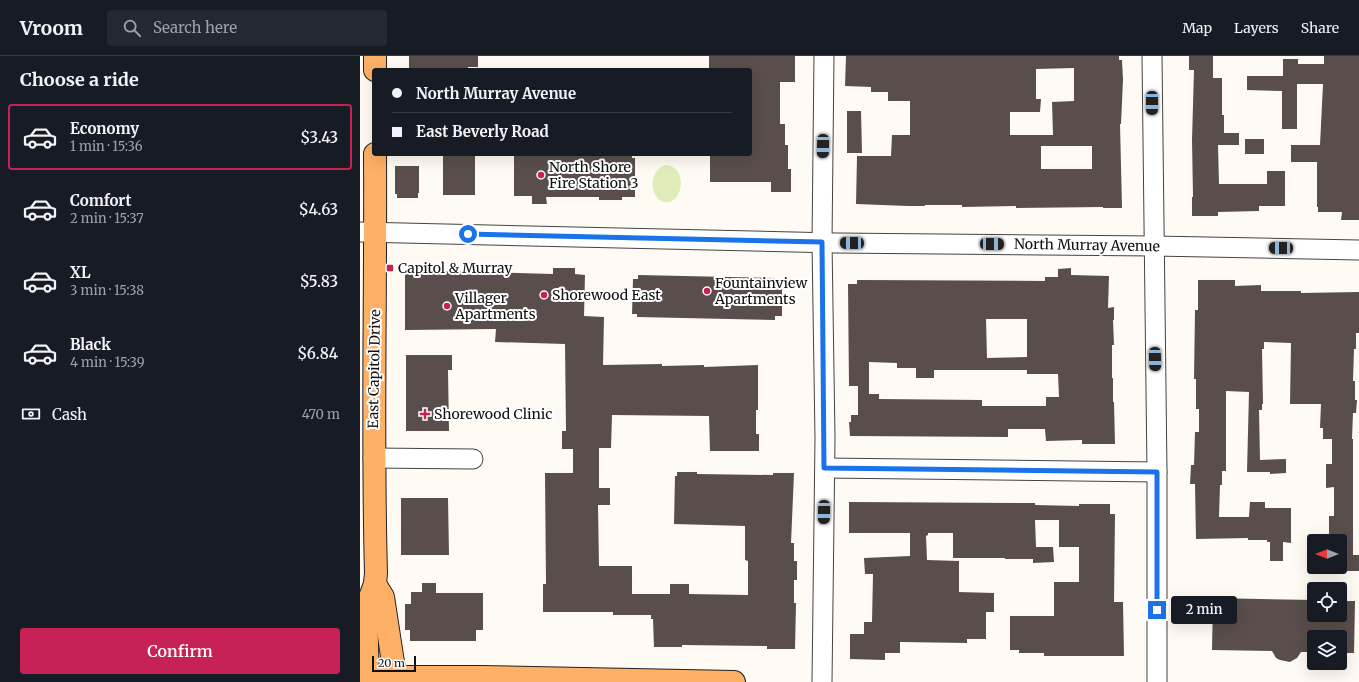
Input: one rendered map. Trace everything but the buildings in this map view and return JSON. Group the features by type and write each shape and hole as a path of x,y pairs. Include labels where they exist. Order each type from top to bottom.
{"main road":[{"path":"375,56 375,68"},
{"name":"East Capitol Drive","path":"365,678 366,608 375,584 374,458 368,232 375,156"},
{"name":"East Capitol Drive","path":"375,584 383,597 395,679"},
{"path":"365,678 734,682"}],"street":[{"path":"822,682 824,468 822,242 824,56"},
{"path":"1152,56 1157,472 1157,682"},
{"name":"North Murray Avenue","path":"368,232 822,242 1359,250"},
{"path":"374,458 474,459"},
{"path":"824,468 1157,472"}],"green space":[{"path":"666,165 673,167 678,172 681,186 676,198 670,202 659,200 653,188 654,175 659,169"}],"place":[{"name":"North Shore Fire Station 3","path":"541,175"},
{"name":"Capitol & Murray","path":"390,268"},
{"name":"Fountainview Apartments","path":"707,291"},
{"name":"Shorewood East","path":"544,295"},
{"name":"Villager Apartments","path":"447,306"},
{"name":"Shorewood Clinic","path":"425,414"}],"route":[{"path":"468,234 822,242 825,438 824,468 1157,472 1157,610"}]}
